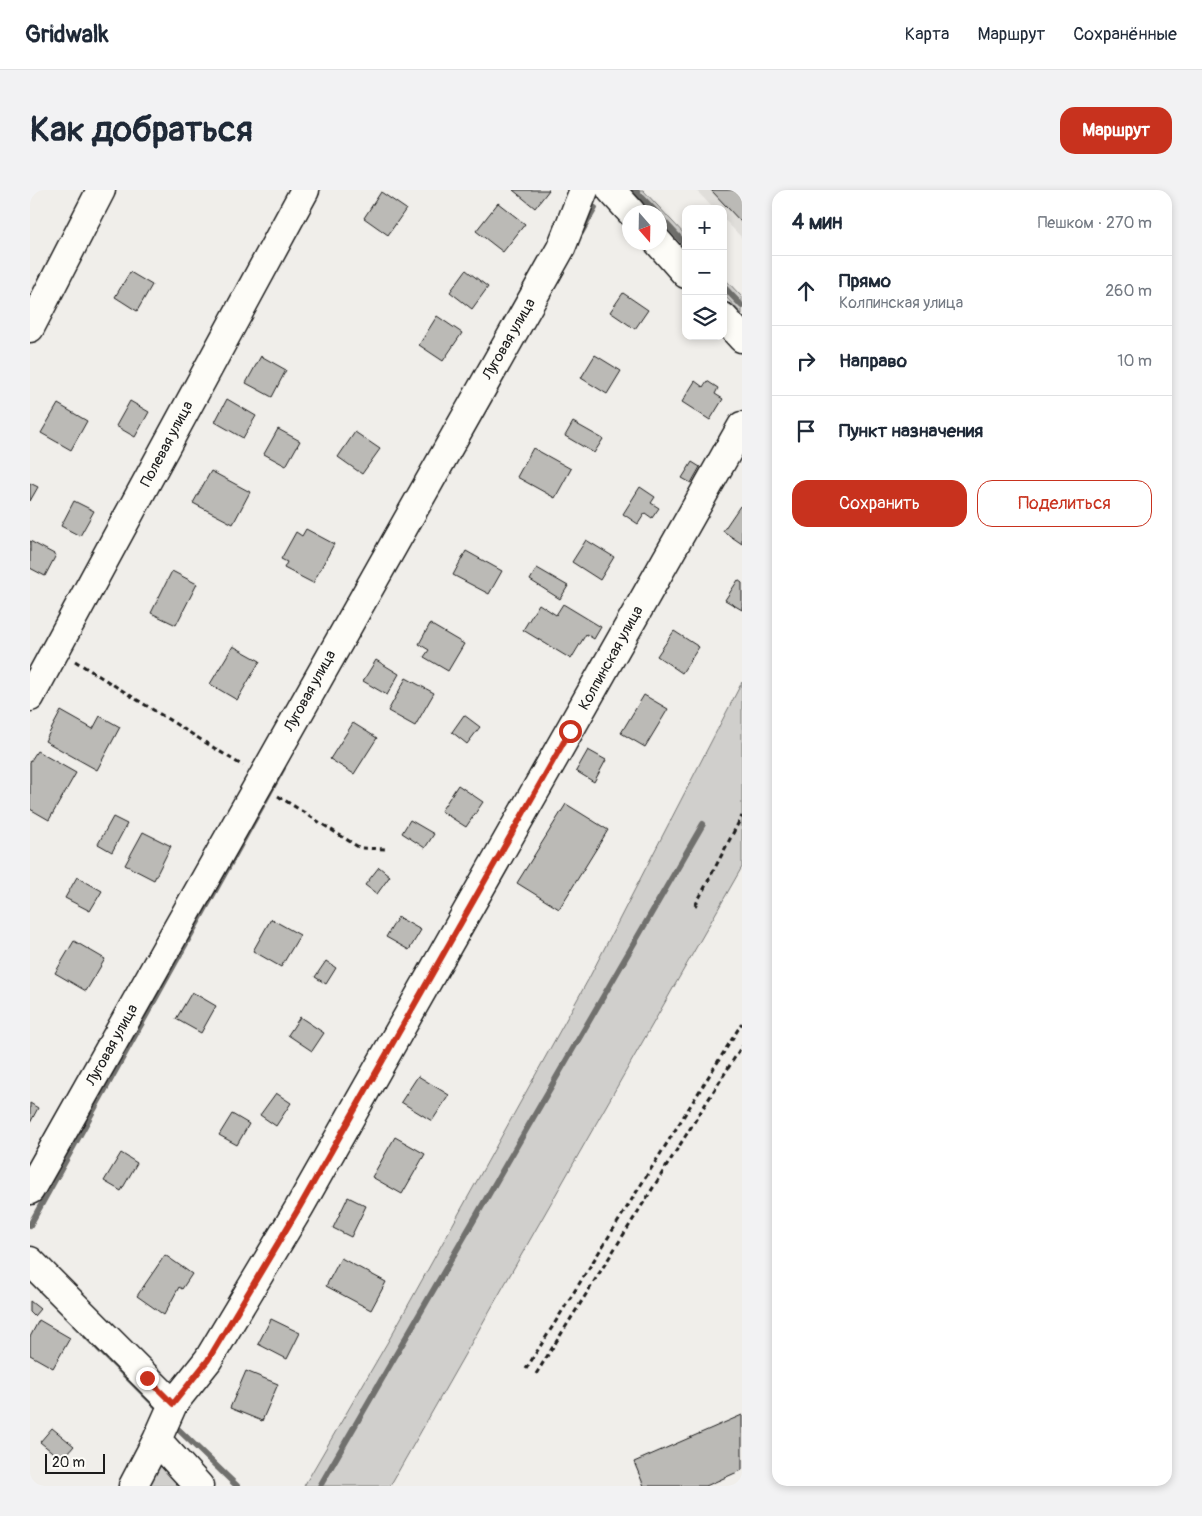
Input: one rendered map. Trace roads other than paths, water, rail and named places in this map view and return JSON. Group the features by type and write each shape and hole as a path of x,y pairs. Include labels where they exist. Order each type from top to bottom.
{"street":[{"path":"30,328 101,190"},
{"name":"Полевая улица","path":"30,697 305,190"},
{"name":"Луговая улица","path":"30,1190 268,786 561,248 584,190"},
{"path":"611,190 625,205"},
{"path":"665,250 682,269"},
{"path":"727,321 742,338"},
{"name":"Колпинская улица","path":"133,1486 173,1404 208,1360 299,1208 742,426"},
{"path":"30,1261 173,1404"},
{"path":"157,1440 199,1486"}],"waterway":[{"path":"635,190 649,205"},
{"path":"581,233 595,208"},
{"path":"667,225 682,241"},
{"path":"727,290 742,306"},
{"path":"30,1225 283,768"},
{"path":"320,1486 703,824"},
{"path":"75,1325 155,1405"},
{"path":"179,1430 237,1486"}]}
